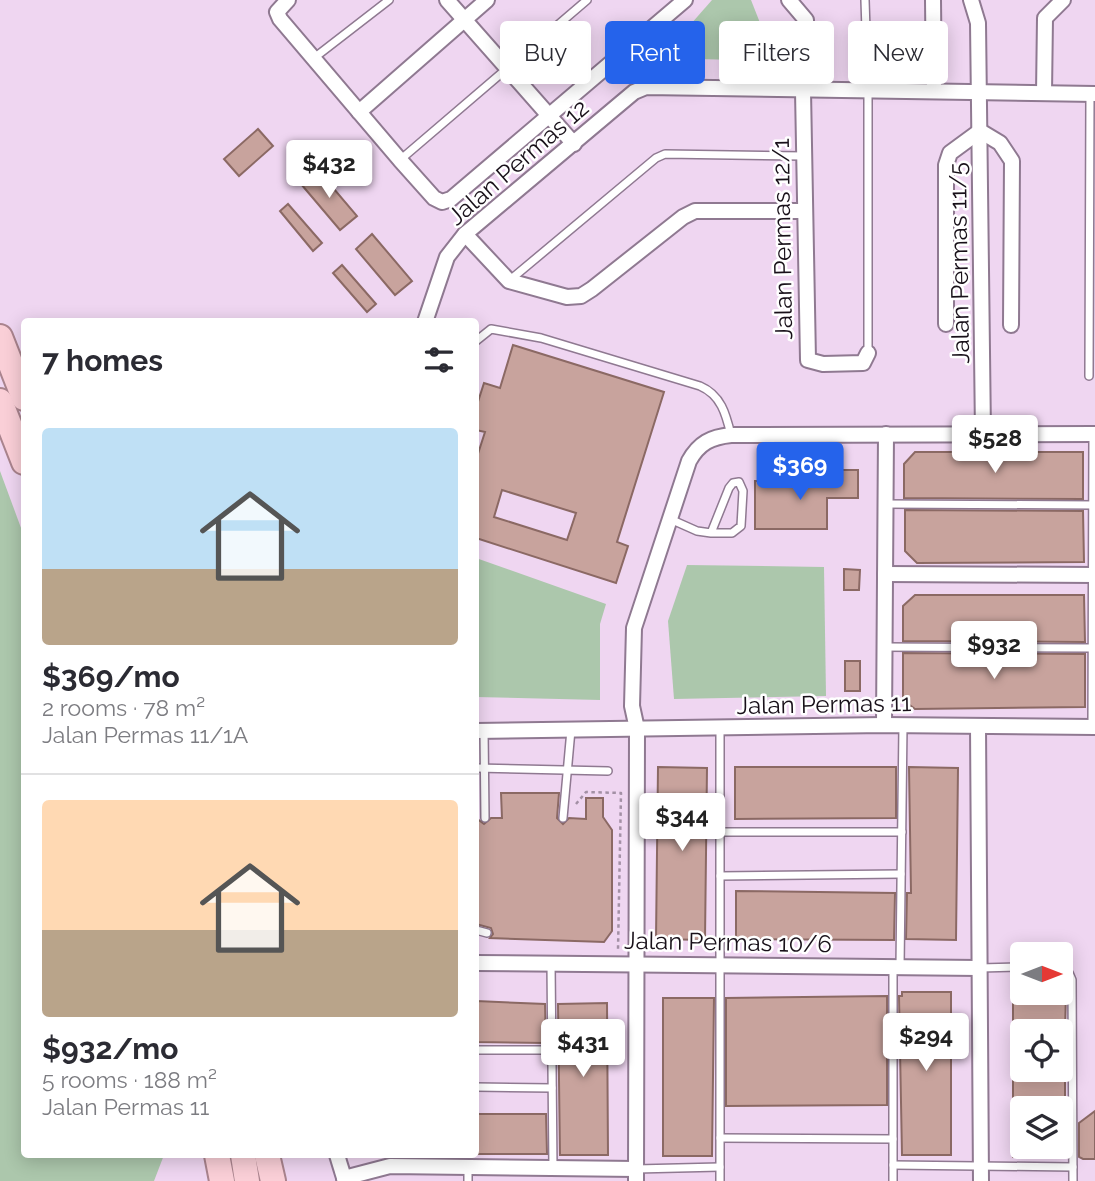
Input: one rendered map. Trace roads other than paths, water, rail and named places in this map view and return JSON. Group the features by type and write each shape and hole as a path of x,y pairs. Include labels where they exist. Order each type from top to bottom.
{"highway":[{"path":"0,337 21,390"},
{"path":"0,401 21,455"},
{"path":"205,1158 208,1181"},
{"path":"218,1158 222,1181"},
{"path":"243,1158 247,1181"},
{"path":"268,1158 273,1181"}],"street":[{"path":"288,0 276,12 400,160 434,198 442,202 451,199 685,0"},
{"path":"447,0 500,60"},
{"path":"359,112 487,0"},
{"path":"789,0 806,21"},
{"path":"933,0 934,91"},
{"path":"1044,93 1045,18 1063,0"},
{"name":"Jalan Permas 11/5","path":"972,1 978,23 984,434"},
{"path":"521,84 574,144"},
{"name":"Jalan Permas 12","path":"426,318 447,257 465,234 634,92 646,87 1093,94"},
{"name":"Jalan Permas 12/1","path":"803,90 808,360 823,364 863,363 867,353"},
{"path":"946,324 946,165 950,153 979,131 1000,143 1012,161 1011,325"},
{"path":"465,234 509,281 567,297 581,296 683,217 695,212 804,211"},
{"path":"884,725 886,434"},
{"path":"338,1158 344,1180 390,1166 468,1166 545,1173 636,1175 637,729 632,706 634,628 696,449 705,441 731,435 1094,435"},
{"path":"885,574 1093,575"},
{"name":"Jalan Permas 11","path":"480,731 884,725 1093,727"},
{"path":"978,726 981,1181"},
{"name":"Jalan Permas 10/6","path":"479,963 979,968"}],"lane":[{"path":"314,58 389,0"},
{"path":"563,21 587,0"},
{"path":"865,0 869,90 867,353"},
{"path":"400,160 500,76"},
{"path":"1089,376 1093,94"},
{"path":"509,281 656,158 665,154 804,156"},
{"path":"479,339 491,329 541,338 700,386 709,390 724,408 731,435"},
{"path":"1093,727 1094,435"},
{"path":"670,519 697,531 711,533 732,533 741,526 743,491 739,482 733,483 729,488 711,533"},
{"path":"885,504 1094,505"},
{"path":"884,647 1093,648"},
{"path":"893,1181 903,725"},
{"path":"720,727 720,1181"},
{"path":"563,818 571,730"},
{"path":"480,731 480,768 485,818"},
{"path":"480,768 608,771"},
{"path":"720,832 902,832"},
{"path":"720,876 901,874"},
{"path":"479,931 487,933"},
{"path":"545,1173 552,1088 551,964"},
{"path":"979,968 1010,967"},
{"path":"1072,1005 1073,1181"},
{"path":"479,1049 551,1050"},
{"path":"479,1087 552,1088"},
{"path":"720,1138 893,1139"},
{"path":"893,1165 1073,1167"},
{"path":"468,1166 468,1181"},
{"path":"636,1175 720,1167"}]}
